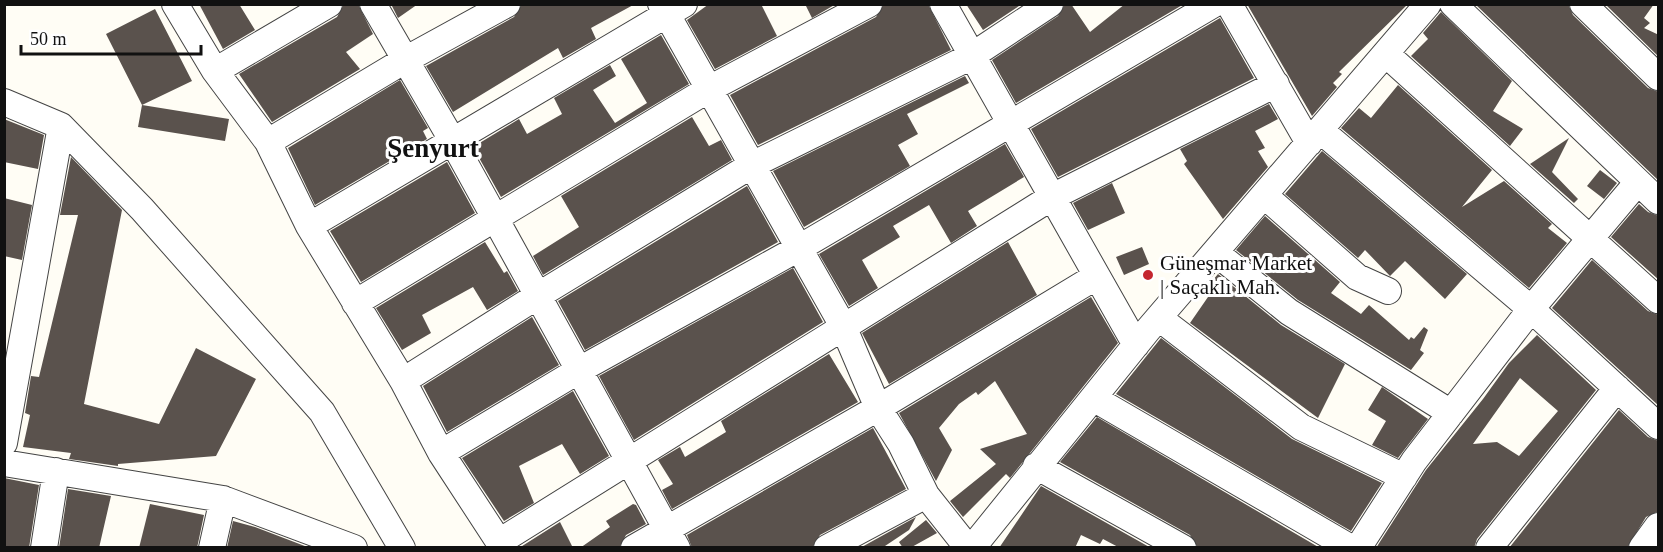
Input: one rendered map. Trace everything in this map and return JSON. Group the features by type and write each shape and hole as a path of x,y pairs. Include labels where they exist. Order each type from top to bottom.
{"street":[{"path":"176,4 215,71 268,142 309,226 403,381 441,453 501,545 630,459 1052,197 1276,84"},
{"path":"215,71 329,4"},
{"path":"373,4 581,369 672,538"},
{"path":"268,142 405,60 507,4"},
{"path":"356,303 709,89 869,4"},
{"path":"943,4 970,57 1136,345"},
{"path":"403,381 752,165 970,57 1050,4"},
{"path":"441,453 581,369 799,248 1214,4"},
{"path":"1229,4 1276,84 1315,136 1532,309 1659,426"},
{"path":"309,226 670,8 709,89 843,326 878,408 901,444 926,495 976,546 1036,466 1136,345 1428,4"},
{"path":"1453,4 1637,183 1659,201"},
{"path":"1583,4 1659,77"},
{"path":"1386,54 1659,300"},
{"path":"4,102 61,126 142,209 322,412 402,548"},
{"path":"4,442 61,126"},
{"path":"1358,548 1404,477 1451,413 1532,309 1637,183"},
{"path":"1265,196 1357,277 1388,291"},
{"path":"1216,253 1289,312 1451,413"},
{"path":"634,548 672,538 878,408 1097,276"},
{"path":"1159,318 1301,427 1404,477"},
{"path":"1489,548 1617,388"},
{"path":"1093,398 1351,548"},
{"path":"4,463 223,499 354,548"},
{"path":"1036,466 1183,548"},
{"path":"44,548 57,471"},
{"path":"827,548 926,495"},
{"path":"212,548 223,499"},
{"path":"1642,548 1659,526"}],"building":[{"path":"199,4 239,4 255,30 223,49"},
{"path":"344,4 358,4 373,34 346,52 360,69 272,122 239,74 337,17"},
{"path":"391,4 418,4 398,18"},
{"path":"522,4 635,4 591,28 596,39 563,58 558,48 453,112 426,66 514,17"},
{"path":"709,4 761,4 777,36 715,69 687,20"},
{"path":"805,4 836,4 812,18"},
{"path":"884,4 928,4 951,50 758,145 730,95 876,17"},
{"path":"966,4 1022,4 983,30"},
{"path":"1065,4 1071,4 1090,32 1125,4 1184,4 1016,103 992,60 1058,16"},
{"path":"1247,4 1408,4 1339,72 1342,74 1333,83 1337,87 1312,116"},
{"path":"1475,4 1568,4 1573,15 1648,88 1659,92 1659,181"},
{"path":"1605,4 1654,4 1644,18 1650,23 1644,28 1659,35 1659,57"},
{"path":"155,9 192,81 142,105 106,34"},
{"path":"1441,12 1512,81 1493,111 1523,129 1510,146 1411,56 1428,39 1423,33"},
{"path":"1220,18 1254,78 1058,177 1031,129"},
{"path":"661,35 689,84 501,197 473,147 519,119 527,134 562,114 554,98 610,65 616,76 593,90 615,123 647,103 621,59"},
{"path":"965,76 969,83 907,114 918,134 898,145 910,166 804,227 773,171"},
{"path":"400,80 428,128 423,131 427,139 315,205 288,148"},
{"path":"1398,85 1492,170 1462,207 1504,181 1552,224 1548,228 1567,243 1529,288 1341,128 1359,108 1371,118"},
{"path":"1269,104 1278,119 1255,131 1265,148 1258,151 1268,167 1223,219 1184,164 1187,161 1180,149"},
{"path":"142,105 229,119 225,141 138,127"},
{"path":"692,117 709,146 721,140 732,160 543,275 533,256 579,227 561,196"},
{"path":"4,119 44,135 38,169 4,162"},
{"path":"1569,138 1552,172 1578,199 1574,203 1530,164"},
{"path":"1005,144 1024,177 968,211 977,226 951,243 929,205 893,226 900,237 862,260 878,288 849,306 819,254"},
{"path":"1322,151 1467,274 1445,299 1405,261 1390,276 1365,250 1358,258 1285,194"},
{"path":"71,157 122,210 84,404 159,424 196,348 256,379 216,456 118,464 118,466 69,459 71,453 23,447 30,415 25,413 31,376 39,377 78,215 60,215"},
{"path":"447,162 475,213 361,282 330,231"},
{"path":"1600,170 1617,183 1604,199 1587,186"},
{"path":"1112,183 1125,213 1088,230 1073,203"},
{"path":"747,186 778,242 585,350 558,301"},
{"path":"4,198 32,205 22,260 4,256"},
{"path":"1639,204 1648,212 1659,216 1659,280 1611,237"},
{"path":"1265,216 1340,282 1331,293 1361,314 1369,305 1409,340 1411,337 1414,339 1424,327 1428,330 1420,350 1424,353 1411,370 1298,300 1236,250"},
{"path":"485,242 504,273 507,271 518,291 487,310 473,287 422,315 431,333 402,350 376,308"},
{"path":"1008,242 1037,295 889,384 862,333"},
{"path":"1142,247 1149,264 1124,275 1116,257"},
{"path":"1592,260 1648,311 1659,315 1659,406 1552,308"},
{"path":"793,268 823,322 634,440 599,376"},
{"path":"1218,274 1281,325 1345,364 1318,418 1190,323 1208,297 1202,293"},
{"path":"1091,297 1118,343 1010,478 1006,474 963,517 950,501 996,464 980,449 1027,434 995,381 978,395 976,392 959,404 939,428 952,450 936,481 899,413"},
{"path":"532,317 559,365 447,432 423,386"},
{"path":"1537,335 1596,390 1477,539 1474,548 1376,548 1426,470 1509,363","holes":["1520,378 1558,411 1519,456 1497,442 1473,444"]},
{"path":"1161,338 1292,439 1382,483 1351,531 1116,394"},
{"path":"829,354 858,402 672,509 662,490 673,484 658,460 680,447 685,457 726,432 721,421"},
{"path":"1382,387 1428,419 1398,458 1372,445 1386,421 1368,410"},
{"path":"573,391 609,456 580,474 562,444 519,466 534,503 504,521 462,458"},
{"path":"1619,410 1648,437 1659,441 1659,511 1646,517 1627,548 1509,548"},
{"path":"1097,417 1320,548 1198,548 1190,535 1060,462"},
{"path":"873,428 906,489 820,535 812,548 692,548 687,535"},
{"path":"4,478 39,485 29,548 4,548"},
{"path":"1041,486 1151,548 1120,548 1103,539 1100,544 1081,535 1075,548 999,548"},
{"path":"68,489 111,496 99,548 59,548"},
{"path":"150,504 204,515 197,548 139,548"},
{"path":"633,504 636,505 646,524 626,535 619,548 580,548 610,527 606,521"},
{"path":"916,517 909,530 882,548 860,548"},
{"path":"926,520 937,533 910,548 903,548 899,542"},
{"path":"233,521 255,527 310,548 227,548"},
{"path":"560,522 573,548 519,548"}],"place":[{"name":"Güneşmar Market | Saçaklı Mah.","path":"1148,275"}],"district":[{"name":"Şenyurt","path":"433,148"}]}
